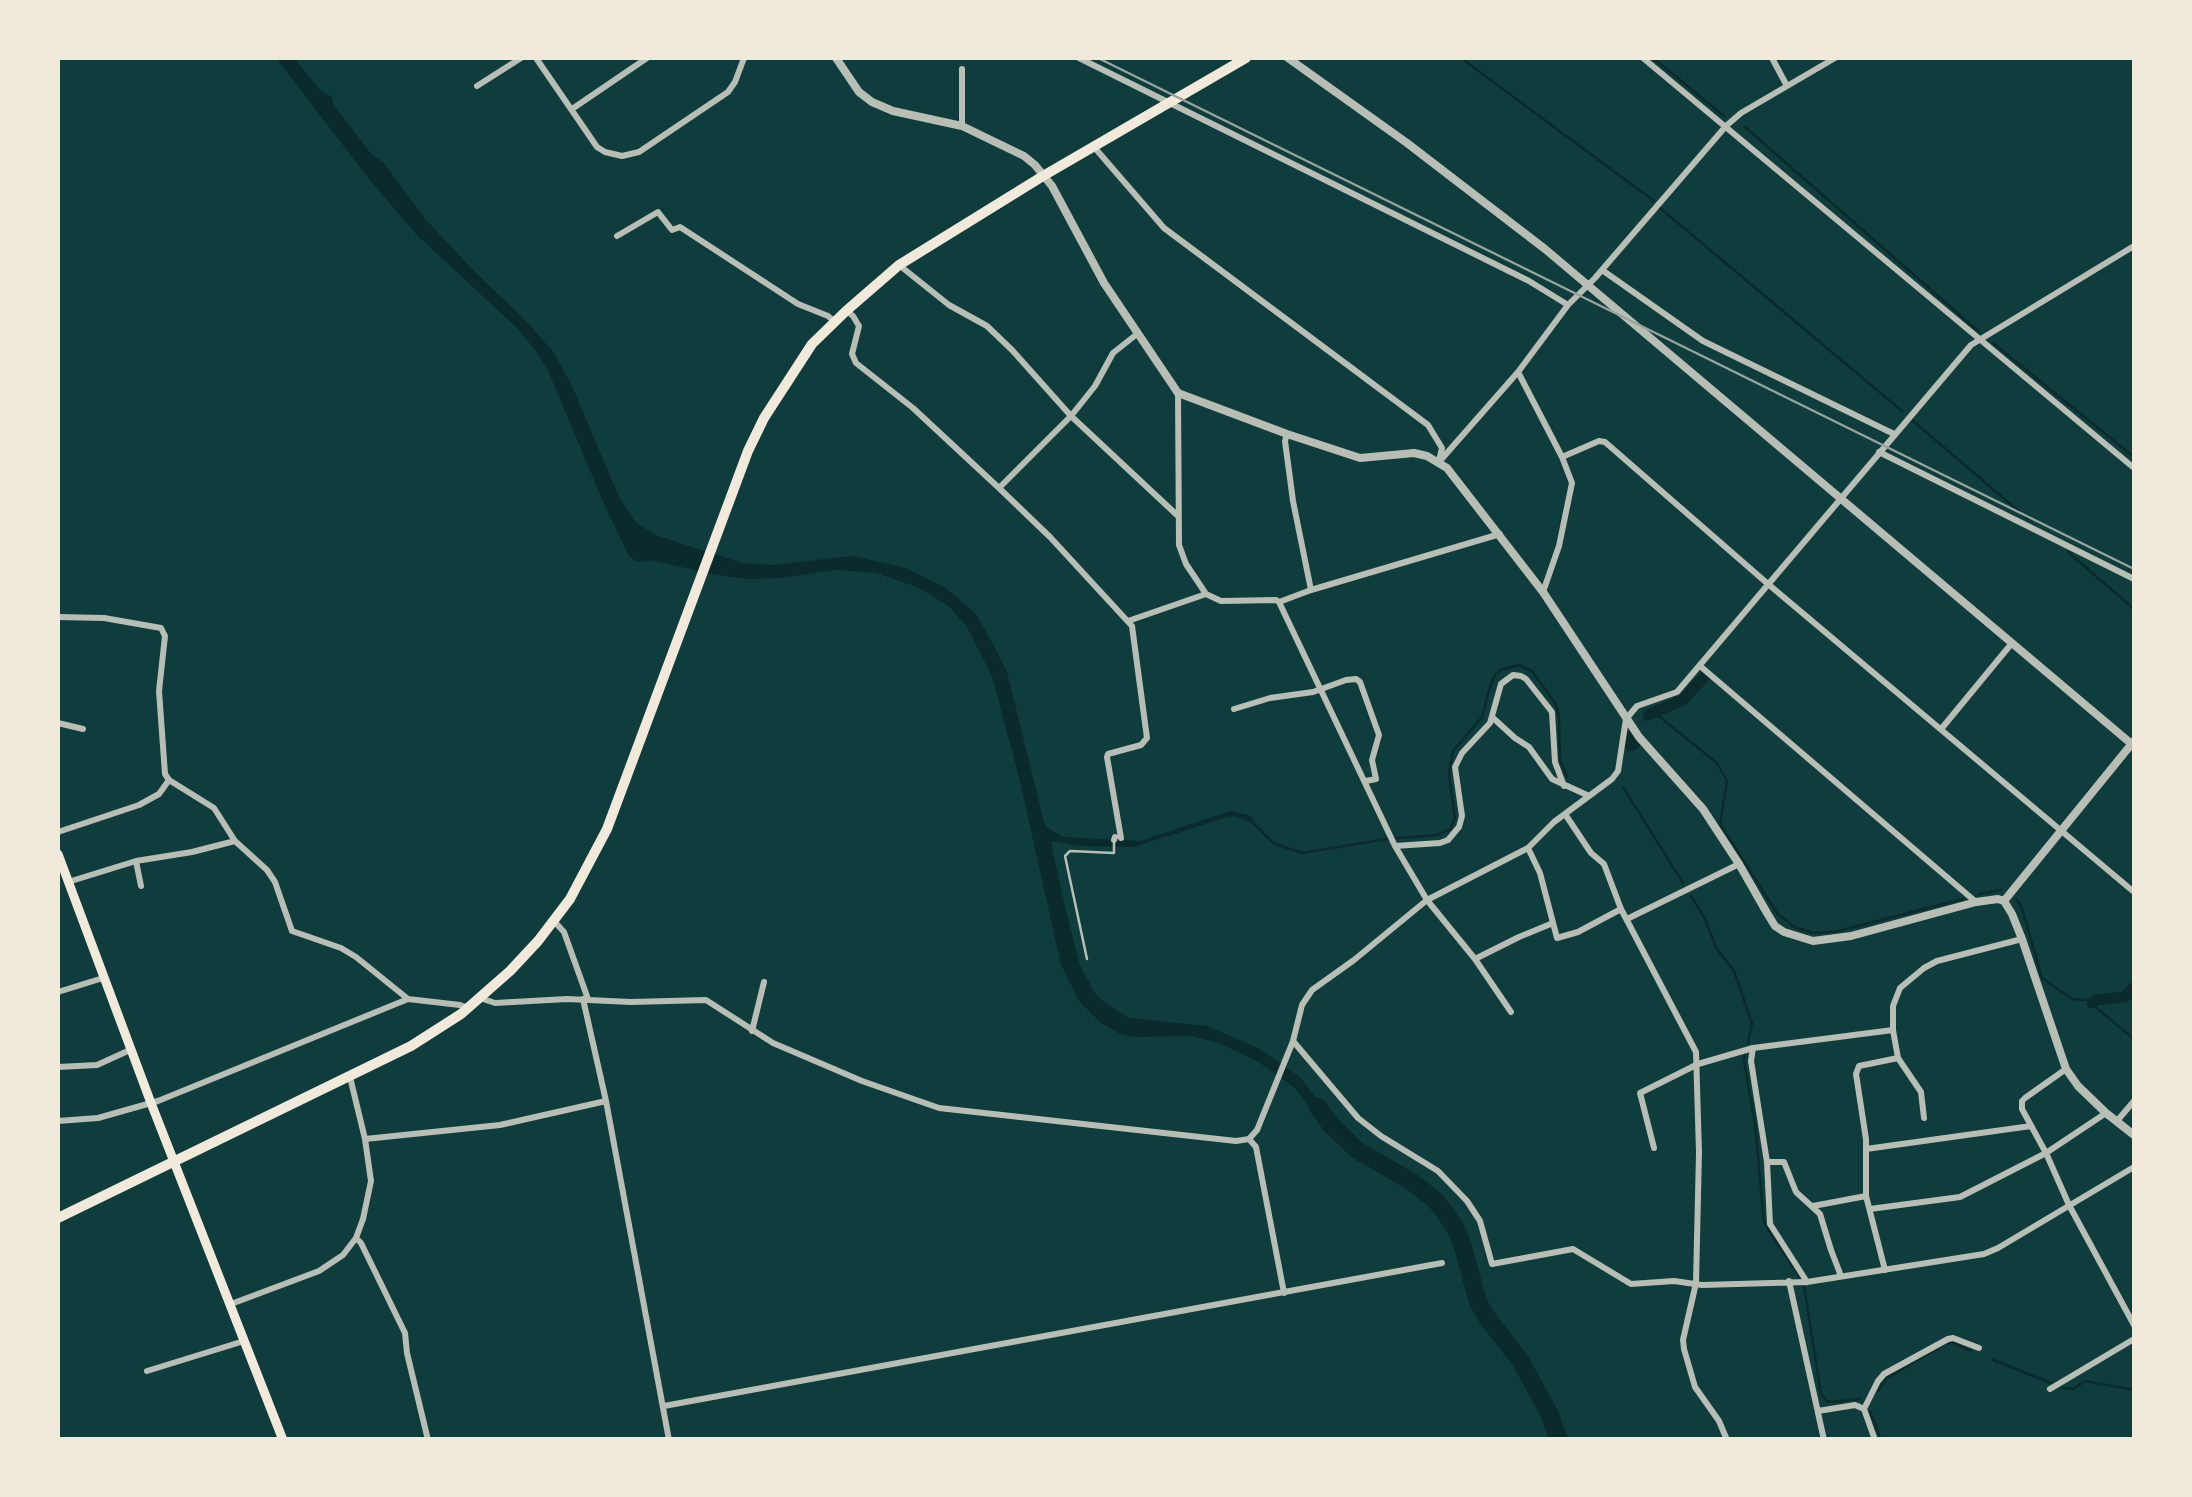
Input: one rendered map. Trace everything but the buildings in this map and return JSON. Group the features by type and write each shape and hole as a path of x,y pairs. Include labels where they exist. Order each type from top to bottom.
{"main road":[{"path":"58,1218 411,1046 468,1008 525,956 570,899 612,817 735,482 764,418 805,354 846,310 899,265 1246,58"},
{"path":"58,854 150,1103 283,1440"}],"street":[{"path":"477,86 521,58"},
{"path":"536,58 597,147 613,155 634,154 728,92 744,58"},
{"path":"572,108 647,58"},
{"path":"836,58 859,92 872,102 893,111 962,126 1024,156 1060,200 1104,283 1178,392 1360,458 1414,454 1439,462 1543,592 1638,737 1703,809 1775,926 1813,940 1851,936 1976,902 2004,901 2022,939 2066,1068 2078,1086 2134,1135"},
{"path":"1080,58 1529,281 1568,306"},
{"path":"1288,58 1407,143 1588,285 2134,744 2004,901"},
{"path":"1644,58 2134,468"},
{"path":"1772,58 1787,86"},
{"path":"1439,462 1518,372 1568,306 1726,126 1741,113 1835,58"},
{"path":"962,69 962,126"},
{"path":"1094,147 1164,228 1428,426 1442,448 1439,462"},
{"path":"618,236 658,212 672,230 680,227 798,304 835,322"},
{"path":"480,998 495,1004 586,999 706,1000 773,1043 938,1108 1236,1141 1249,1139 1257,1130 1288,1056 1302,1005 1312,990 1427,900 1528,848 1554,822 1617,774 1626,719 1637,706 1677,692 1971,344 2134,246"},
{"path":"899,265 949,304 987,326 1070,416 1179,516"},
{"path":"1602,270 1704,341 1894,434"},
{"path":"846,310 859,326 852,354 856,363 913,408 999,488 1134,631 1147,732 1144,744 1106,757 1116,838"},
{"path":"999,488 1070,416 1095,386 1113,352 1137,334"},
{"path":"1518,372 1572,483 1543,592"},
{"path":"1178,392 1182,555 1206,594 1221,601 1279,602 1500,534"},
{"path":"1287,434 1293,501 1310,590"},
{"path":"1562,456 1599,441 1606,442 2134,892"},
{"path":"1880,452 2134,579"},
{"path":"1128,621 1206,594"},
{"path":"1279,602 1395,845 1427,900 1511,1012"},
{"path":"58,616 104,618 161,628 165,636 159,691 165,774 214,808 235,840 266,870 275,882 292,931 342,948 408,999"},
{"path":"1942,728 2012,644"},
{"path":"1700,666 1976,902"},
{"path":"1395,845 1440,843 1460,827 1455,767 1492,717 1501,684 1513,676 1526,679 1552,712 1555,762 1564,786"},
{"path":"1234,708 1356,679 1379,734 1372,760 1376,779 1366,781"},
{"path":"1492,717 1529,747 1547,774 1588,796"},
{"path":"58,723 83,730"},
{"path":"58,832 139,805 158,794 169,780"},
{"path":"1565,814 1591,853 1604,864 1621,909 1696,1052 1696,1284 1683,1340 1695,1387 1727,1440"},
{"path":"63,876 235,840"},
{"path":"1528,848 1540,873 1557,938 1578,932 1621,909"},
{"path":"136,861 141,886"},
{"path":"1627,919 1739,864"},
{"path":"554,921 564,932 586,999 670,1440"},
{"path":"1475,959 1553,923"},
{"path":"1924,1118 1921,1092 1898,1058 1894,1030 1896,997 1907,980 1937,961 2022,939"},
{"path":"58,992 103,978"},
{"path":"752,1031 764,982"},
{"path":"58,1121 98,1118 150,1103 408,999 468,1008"},
{"path":"1654,1148 1640,1093 1698,1064 1754,1048 1894,1030"},
{"path":"1293,1041 1358,1118 1438,1171 1467,1201 1480,1221 1492,1264 1573,1249 1630,1284 1807,1282 1984,1254 2134,1166"},
{"path":"1754,1048 1751,1061 1767,1162 1770,1224 1807,1282"},
{"path":"58,1067 96,1064 132,1049"},
{"path":"1885,1270 1866,1196 1866,1148 1857,1069 1898,1058"},
{"path":"2066,1068 2022,1101 2022,1110 2134,1326"},
{"path":"231,1304 319,1271 342,1255 356,1238 371,1185 365,1139 349,1076"},
{"path":"365,1139 515,1123 606,1101"},
{"path":"2116,1120 2134,1101"},
{"path":"1870,1209 1960,1197 2046,1153 2106,1113"},
{"path":"1866,1148 2031,1126"},
{"path":"1249,1139 1256,1147 1284,1293"},
{"path":"1767,1162 1784,1162 1796,1192 1820,1214 1842,1276"},
{"path":"1812,1206 1866,1196"},
{"path":"356,1238 362,1243 405,1332 428,1440"},
{"path":"664,1406 1442,1263"},
{"path":"1789,1281 1824,1440"},
{"path":"1864,1409 1884,1374 1948,1339 1979,1348"},
{"path":"2050,1389 2134,1339"},
{"path":"147,1371 245,1341"},
{"path":"1818,1411 1855,1405 1864,1409 1875,1440"}],"lane":[{"path":"1088,959 1065,856 1070,851 1114,853 1116,838"}],"water":[{"path":"276,58 294,58 321,91 332,97 333,104 426,220 554,353 619,497 636,523 658,536 742,563 773,565 852,556 906,568 946,588 976,614 1007,672 1045,826 1063,837 1140,841 1230,811 1255,820 1251,823 1236,816 1227,817 1134,847 1079,846 1053,841 1080,966 1095,993 1129,1018 1207,1026 1258,1048 1300,1077 1333,1121 1325,1127 1294,1087 1257,1061 1216,1042 1192,1036 1120,1034 1101,1023 1079,1001 1061,965 992,676 967,627 949,606 917,587 876,573 836,570 749,579 651,560 637,562 629,556 536,351 517,328 416,234"}],"waterway":[{"path":"1461,58 1654,201"},
{"path":"1653,58 1724,116"},
{"path":"1745,127 1978,331"},
{"path":"1660,208 1902,411"},
{"path":"1993,343 2134,457"},
{"path":"1913,421 2028,519"},
{"path":"2068,552 2134,609"},
{"path":"1250,820 1273,843 1302,853 1437,835 1450,829 1455,818 1449,775 1453,751 1482,717 1495,675 1518,665 1532,671 1555,703 1560,760 1567,777"},
{"path":"1648,715 1683,700 1705,676"},
{"path":"1645,720 1648,715 1660,717 1717,763 1727,781 1720,824 1777,913 1794,927 1814,933 1838,931 1963,899"},
{"path":"1631,742 1634,738"},
{"path":"1623,787 1683,883"},
{"path":"1979,894 2001,890"},
{"path":"1691,896 1717,949 1734,971 1752,1023 1748,1043"},
{"path":"2016,899 2042,978 2072,999 2087,1000 2134,1039"},
{"path":"2092,1003 2125,997 2134,987"},
{"path":"1745,1055 1764,1223 1800,1277"},
{"path":"1318,1107 1357,1150 1412,1182 1444,1211 1463,1247 1478,1302 1520,1360 1559,1440"},
{"path":"1804,1286 1821,1394 1832,1402 1860,1399"},
{"path":"1878,1391 1887,1378 1947,1343 1971,1351"},
{"path":"1993,1360 2051,1383"},
{"path":"2062,1388 2073,1389 2085,1381 2134,1390"},
{"path":"1870,1411 1881,1440"}],"railway":[{"path":"1098,58 2134,569"}]}
